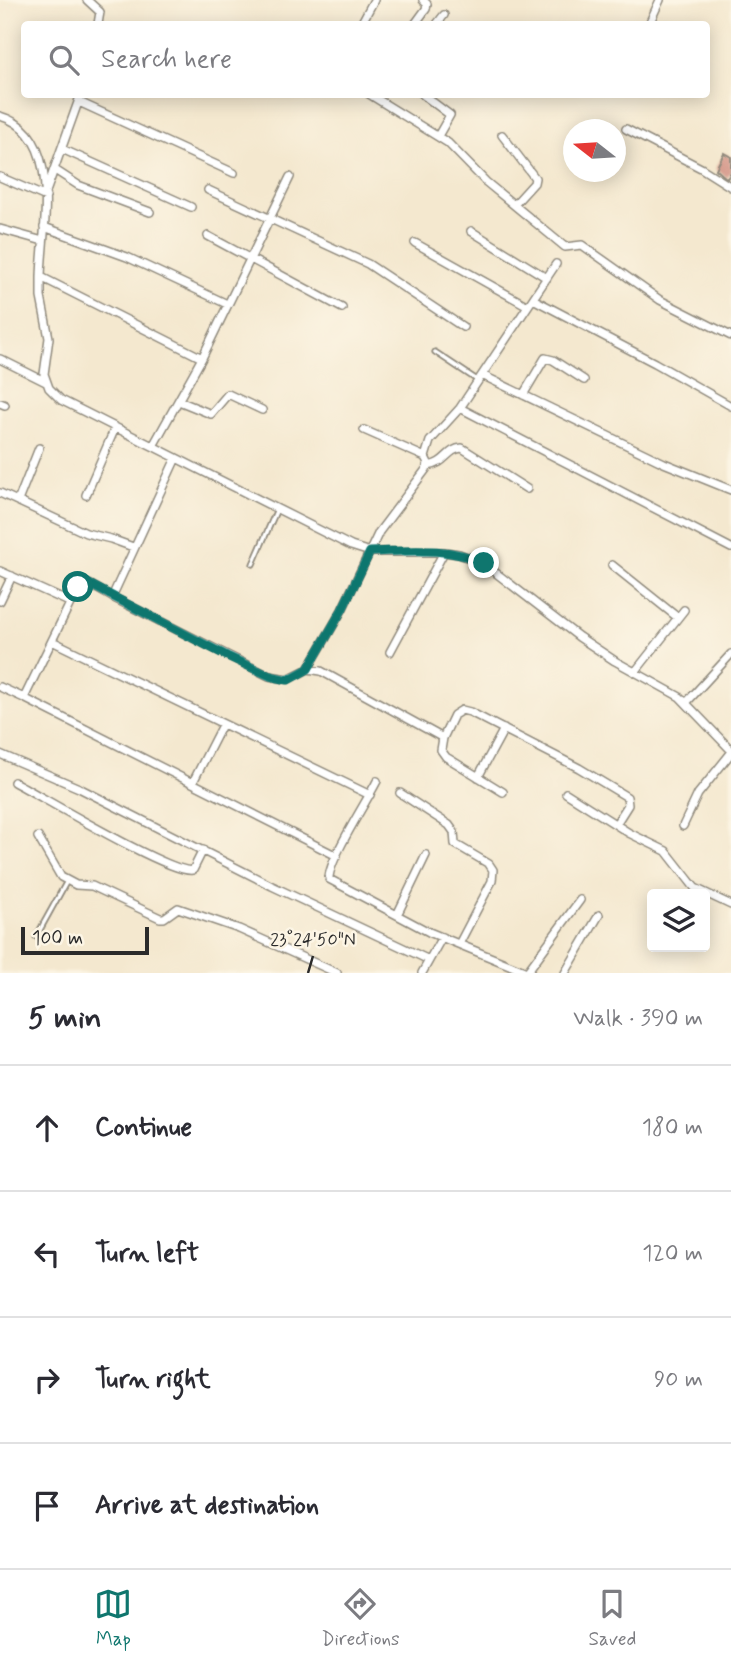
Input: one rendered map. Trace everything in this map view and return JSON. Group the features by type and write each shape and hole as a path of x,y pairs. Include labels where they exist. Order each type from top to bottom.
{"street":[{"path":"87,0 100,12 98,21"},
{"path":"363,21 374,0"},
{"path":"417,21 426,9 427,4 423,0"},
{"path":"650,21 660,0"},
{"path":"439,21 443,15"},
{"path":"46,195 80,98 234,173"},
{"path":"376,98 438,136 486,182 565,247 582,245 660,300 731,336"},
{"path":"433,98 450,115 438,136"},
{"path":"0,116 16,123 36,146 46,195 41,297 49,338 44,374 49,388 61,400 351,546 370,552 444,552 484,563 579,637 635,672 672,691 731,752 698,794 683,826"},
{"path":"626,129 701,167 731,187"},
{"path":"502,135 535,178 534,183 514,205"},
{"path":"62,149 191,207"},
{"path":"55,170 78,185 150,212"},
{"path":"0,177 46,195"},
{"path":"153,446 202,358 290,177"},
{"path":"208,190 380,270 463,327"},
{"path":"44,227 127,257 227,304"},
{"path":"0,229 43,241"},
{"path":"471,231 547,278"},
{"path":"208,236 342,308"},
{"path":"415,243 655,363 731,406"},
{"path":"428,466 425,457 430,442 460,408 556,264"},
{"path":"41,277 202,358"},
{"path":"523,395 545,358 584,380"},
{"path":"1,363 46,382"},
{"path":"480,378 523,395 664,463 731,490"},
{"path":"179,401 211,414 228,394 262,410"},
{"path":"460,408 731,548"},
{"path":"86,495 115,428"},
{"path":"364,430 425,457"},
{"path":"18,501 39,448"},
{"path":"24,698 69,602 82,584 89,584 270,676 288,680 308,669 342,610 385,522 428,466 440,464 454,449 462,448 527,489"},
{"path":"112,597 176,458"},
{"path":"0,493 86,533 111,538 133,547"},
{"path":"390,652 444,552"},
{"path":"612,565 677,617"},
{"path":"0,571 69,602"},
{"path":"0,601 12,576"},
{"path":"635,672 684,610"},
{"path":"52,640 370,795"},
{"path":"685,703 731,654"},
{"path":"308,669 321,671 443,738"},
{"path":"0,687 337,856"},
{"path":"503,792 442,754 443,738 454,715 463,710 470,712 627,797 628,805 616,824"},
{"path":"192,782 222,725"},
{"path":"478,776 504,729"},
{"path":"0,754 79,788 272,886 429,960"},
{"path":"377,781 337,856 329,873 330,879 442,937 528,972 580,900"},
{"path":"14,782 139,851 176,868 193,870 203,850"},
{"path":"400,793 449,825 454,832 455,844 489,864 493,870 492,881 459,944"},
{"path":"566,793 666,851 695,888 731,905"},
{"path":"38,837 57,872 67,881 76,885 92,886 160,918 178,908 239,929 337,973"},
{"path":"397,915 426,855"},
{"path":"565,973 599,915"},
{"path":"422,973 442,937"}],"lane":[{"path":"435,352 480,378"},
{"path":"253,564 277,509"},
{"path":"36,937 67,881"}],"building":[{"path":"724,153 731,157 731,172 727,179 716,169"}],"route":[{"path":"78,587 89,584 227,656 270,676 288,680 308,669 342,610 370,552 444,552 484,563"}]}
